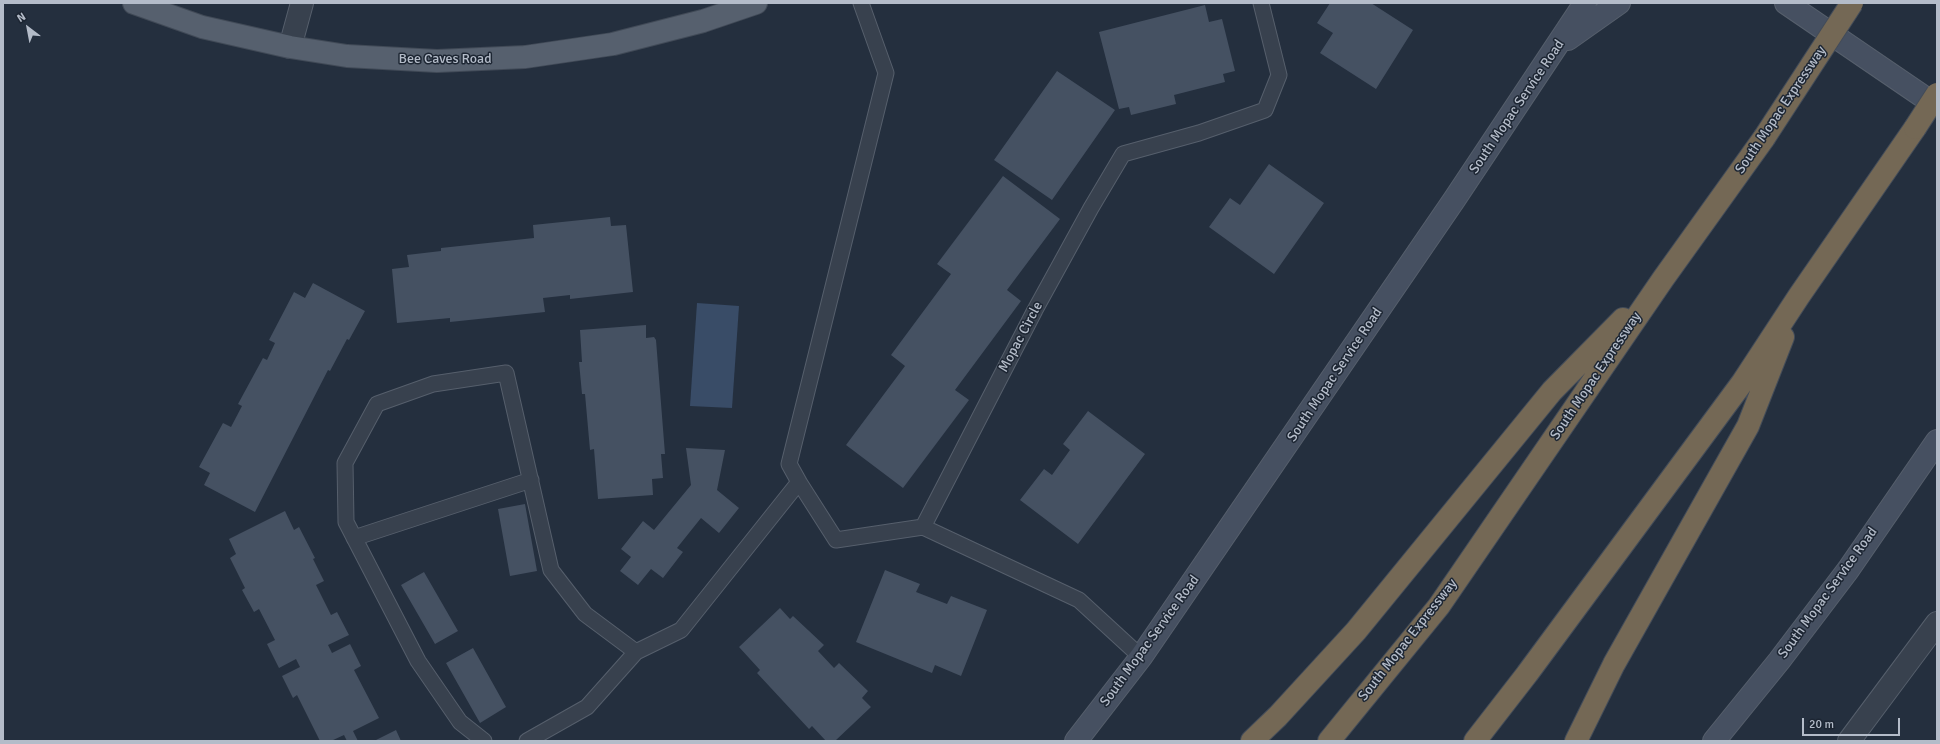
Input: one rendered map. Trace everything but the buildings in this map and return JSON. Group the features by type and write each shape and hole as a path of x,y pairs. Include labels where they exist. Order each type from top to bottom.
{"highway":[{"name":"South Mopac Expressway","path":"1329,741 1439,606 1663,279 1764,138 1852,3"},
{"path":"1475,741 1742,383 1798,296 1937,94"},
{"path":"1252,741 1278,716 1356,631 1552,391 1663,279"},
{"path":"1576,741 1614,664 1748,426 1798,296"}],"main road":[{"name":"Bee Caves Road","path":"134,3 202,27 290,47 347,56 408,61 525,57 586,49 640,38 703,21 756,3"},
{"name":"South Mopac Service Road","path":"1076,741 1141,657 1454,200 1585,3"},
{"path":"1557,47 1619,3"},
{"path":"1786,3 1937,106"},
{"name":"South Mopac Service Road","path":"1714,741 1779,661 1848,570 1937,441"}],"street":[{"path":"290,47 302,3"},
{"path":"1849,741 1937,623"}],"lane":[{"path":"861,3 886,73 790,464 799,482 836,540 923,527 1079,600 1141,657"},
{"name":"Mopac Circle","path":"923,527 1035,310 1090,208 1123,154 1199,133 1265,110 1279,75 1261,3"},
{"path":"484,741 460,722 418,660 346,522 345,463 377,404 433,384 506,374 552,570 585,614 636,652"},
{"path":"354,538 531,480"},
{"path":"527,741 587,707 636,652 681,630 799,482"}],"water":[{"path":"697,303 739,306 732,408 690,406"}]}
